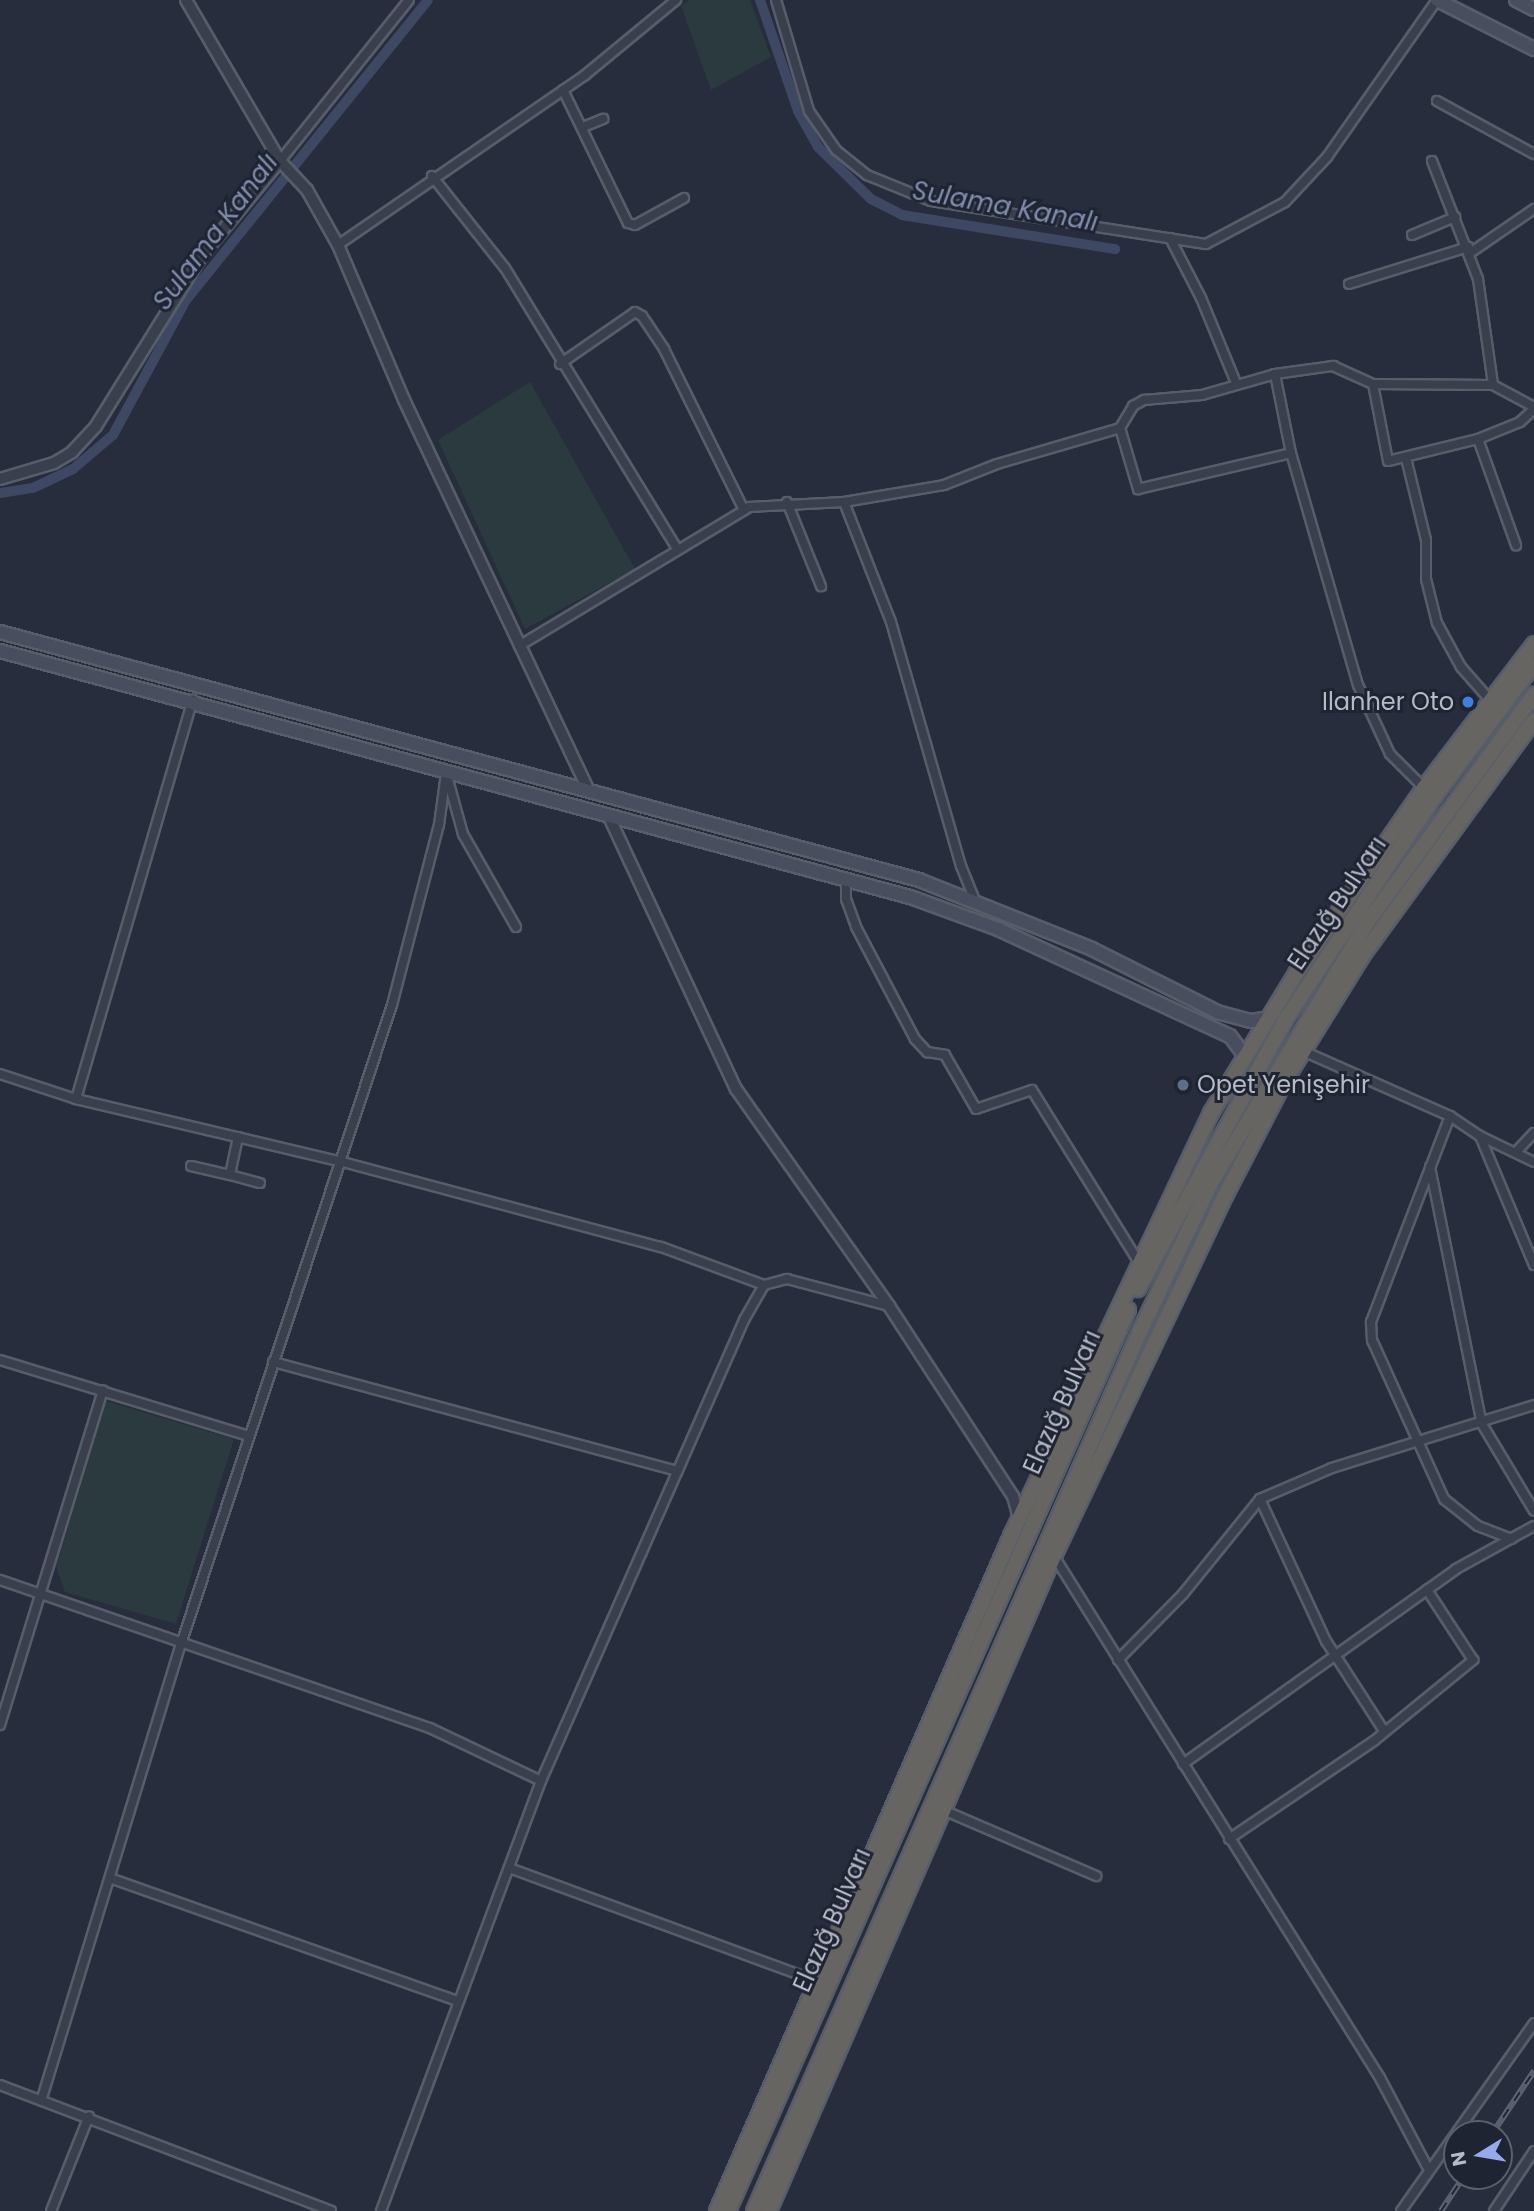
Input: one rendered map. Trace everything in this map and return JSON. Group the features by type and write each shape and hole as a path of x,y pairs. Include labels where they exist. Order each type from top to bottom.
{"highway":[{"path":"717,2211 814,1980 1030,1493 1211,1114 1269,1018 1424,788 1534,644"},
{"name":"Elazığ Bulvarı","path":"728,2211 1133,1298 1285,1020 1435,796 1534,664"},
{"name":"Elazığ Bulvarı","path":"754,2211 1142,1329 1211,1183 1364,927 1534,695"},
{"path":"769,2211 1054,1556 1153,1340 1303,1051 1362,956 1534,720"}],"main road":[{"path":"1437,0 1534,49"},
{"path":"1516,0 1534,9"},
{"path":"0,632 919,880 975,900 1092,949 1217,1012 1251,1021 1269,1018"},
{"path":"0,651 419,761 446,773 610,819 910,897 998,929 1230,1036 1245,1056"}],"street":[{"path":"186,0 282,164 300,182 338,245 519,646 589,792"},
{"path":"0,479 54,463 72,452 96,426 198,262 282,164 409,0"},
{"path":"338,245 432,176 564,90 676,0"},
{"path":"776,0 809,111 836,150 867,175 930,201 1206,244 1285,202 1328,157 1437,0"},
{"path":"564,90 628,223 635,225 684,198"},
{"path":"1437,101 1534,154"},
{"path":"583,127 604,120"},
{"path":"1432,161 1469,250 1478,279 1493,385"},
{"path":"432,176 505,268 560,364 677,549"},
{"path":"1349,284 1469,250 1534,209"},
{"path":"1412,235 1455,217"},
{"path":"1170,239 1201,298 1236,383"},
{"path":"560,364 635,312 642,316 664,349 744,510"},
{"path":"519,646 744,510 787,502 844,502 944,485 997,464 1120,428 1133,407 1144,400 1202,395 1236,383 1275,374 1332,366 1373,384 1493,385 1534,408 1520,422 1478,439 1406,458 1385,458 1373,384"},
{"path":"1275,374 1291,453 1372,720 1390,754 1424,788"},
{"path":"1120,428 1138,489 1291,453"},
{"path":"1478,439 1507,510 1516,545"},
{"path":"1406,458 1426,540 1426,579 1437,623 1461,667 1490,700"},
{"path":"787,502 821,586"},
{"path":"844,502 891,622 961,866 975,900"},
{"path":"76,1099 193,700"},
{"path":"446,773 463,834 516,927"},
{"path":"42,2098 182,1641 392,1005 439,825 446,773"},
{"path":"610,819 736,1089 889,1306 1013,1496 1019,1518"},
{"path":"846,880 846,899 856,927 915,1039 927,1052 945,1055 976,1109 1032,1090 1140,1264"},
{"path":"1303,1051 1450,1116 1480,1136 1534,1162"},
{"path":"0,1074 76,1099 339,1160 662,1247 764,1285 787,1279 889,1306"},
{"path":"1450,1116 1371,1322 1381,1367 1444,1499 1478,1526 1512,1539"},
{"path":"1516,1152 1534,1133"},
{"path":"1480,1136 1534,1265"},
{"path":"230,1175 239,1137"},
{"path":"1430,1165 1482,1424 1521,1497 1534,1511"},
{"path":"191,1166 260,1183"},
{"path":"382,2211 457,2001 541,1780 764,1285"},
{"path":"0,1360 249,1436"},
{"path":"273,1362 678,1471"},
{"path":"0,1725 103,1390"},
{"path":"1118,1660 1175,1603 1260,1499 1332,1468 1417,1440 1482,1424 1534,1405"},
{"path":"1013,1496 1030,1493"},
{"path":"1260,1499 1287,1565 1335,1656 1384,1731"},
{"path":"1183,1764 1427,1590 1534,1526"},
{"path":"1054,1556 1380,2078 1429,2170"},
{"path":"0,1580 43,1592 430,1728 541,1780"},
{"path":"1229,1839 1384,1731 1473,1660 1427,1590"},
{"path":"943,1810 1096,1875"},
{"path":"509,1868 814,1980"},
{"path":"110,1878 457,2001"},
{"path":"1401,2211 1534,2023"},
{"path":"0,2085 42,2098 331,2211"},
{"path":"51,2211 89,2116"},
{"path":"1494,2211 1534,2151"}],"shaded area":[{"path":"689,0 750,0 771,57 711,90 681,6"},
{"path":"530,382 635,569 525,629 438,440"},
{"path":"106,1401 234,1439 176,1624 65,1592 56,1567"}],"waterway":[{"name":"Sulama Kanalı","path":"0,493 33,488 73,469 113,435 186,300 428,0"},
{"name":"Sulama Kanalı","path":"760,0 798,111 818,147 871,199 902,215 1115,249"}],"railway":[{"path":"1501,2120 1534,2071"},
{"path":"1441,2211 1455,2190"}],"place":[{"name":"Ilanher Oto","path":"1468,702"},
{"name":"Opet Yenişehir","path":"1183,1085"}]}
